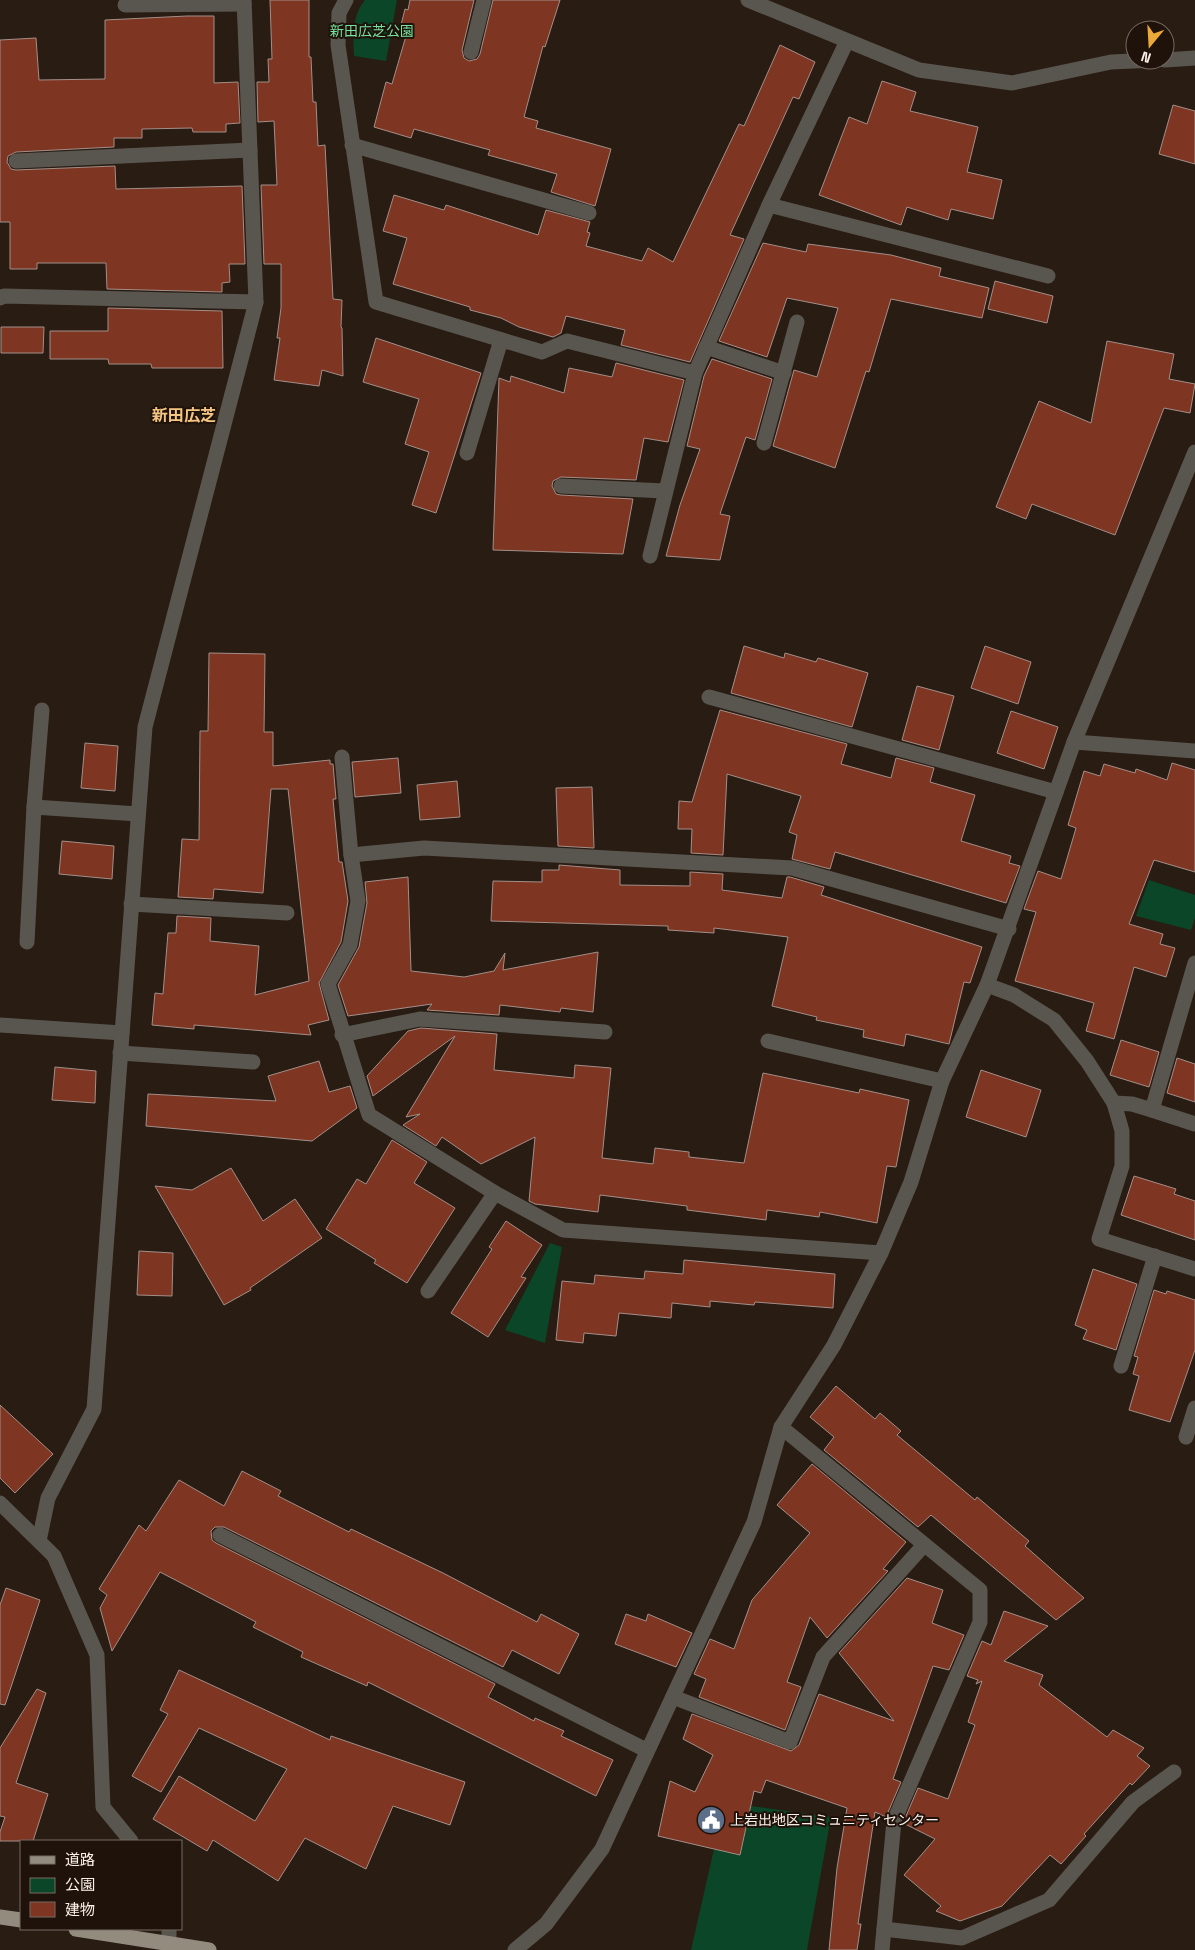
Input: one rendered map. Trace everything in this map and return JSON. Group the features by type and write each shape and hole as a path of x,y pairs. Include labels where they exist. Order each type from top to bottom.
{"main road":[{"path":"0,1917 20,1920"},
{"path":"89,1930 169,1936 209,1950"}],"street":[{"path":"346,0 340,12 338,45 376,302 542,352 566,341 695,373"},
{"path":"470,52 484,0"},
{"path":"748,0 919,70 1012,82 1110,62 1125,61"},
{"path":"39,1541 48,1498 94,1409 144,727 256,302 244,2 125,5"},
{"path":"650,556 664,491 695,373 769,205 848,41"},
{"path":"1175,59 1195,58"},
{"path":"352,145 589,213"},
{"path":"16,161 250,150"},
{"path":"769,205 1048,276"},
{"path":"0,298 4,296 256,302"},
{"path":"764,443 797,322"},
{"path":"467,453 501,340"},
{"path":"706,347 784,373"},
{"path":"515,1950 546,1924 602,1849 646,1750 673,1698 754,1522 781,1427 834,1345 881,1254 911,1182 942,1081 988,985 1074,742 1195,452"},
{"path":"561,486 664,491"},
{"path":"709,697 1056,792"},
{"path":"27,942 34,807 42,710"},
{"path":"1074,742 1195,751"},
{"path":"342,757 351,855 358,901 350,945 328,984 342,1035 368,1115 495,1193 563,1230 881,1254"},
{"path":"34,807 138,814"},
{"path":"351,855 424,848 792,868 1009,928"},
{"path":"131,904 287,913"},
{"path":"1152,1110 1195,963"},
{"path":"988,985 1014,995 1054,1020 1087,1061 1114,1103 1122,1131 1122,1166 1099,1239 1195,1269"},
{"path":"342,1035 420,1019 605,1032"},
{"path":"0,1025 122,1033"},
{"path":"768,1041 942,1081"},
{"path":"120,1053 252,1062"},
{"path":"1114,1103 1132,1104 1195,1124"},
{"path":"428,1291 495,1193"},
{"path":"1121,1366 1156,1256"},
{"path":"1186,1437 1195,1408"},
{"path":"781,1427 980,1590 980,1622 894,1821 882,1950"},
{"path":"0,1503 54,1556 97,1655 103,1807 130,1840"},
{"path":"220,1535 646,1750"},
{"path":"673,1698 790,1742 823,1657 924,1545"},
{"path":"884,1929 962,1938 1049,1900 1133,1802 1174,1772"}],"green space":[{"name":"新田広芝公園","path":"365,0 397,0 386,61 354,56 356,19"},
{"path":"1149,880 1195,895 1195,918 1191,930 1136,916"},
{"path":"550,1243 562,1247 545,1343 505,1330"},
{"path":"751,1806 831,1817 807,1950 691,1950 714,1849 740,1854"}],"building":[{"path":"270,0 309,0 309,57 311,57 313,102 316,102 318,146 325,145 333,299 342,300 343,376 322,370 319,386 274,380 280,338 277,338 281,308 281,264 264,264 261,185 277,185 274,121 258,122 257,82 269,82 268,59 272,59"},
{"path":"410,0 474,0 462,50 464,58 469,61 477,59 480,54 493,0 560,0 545,47 543,46 524,117 538,121 536,128 611,149 595,206 551,192 557,174 488,155 490,150 414,129 411,138 374,127 386,82 392,84 406,36 399,33 405,9 408,10"},
{"path":"214,16 214,83 238,82 240,123 226,124 226,132 193,132 192,128 142,129 142,138 114,138 114,147 16,152 8,156 7,162 11,169 16,170 115,166 116,189 242,186 245,264 229,264 230,282 222,283 222,292 107,289 106,263 37,263 37,269 10,269 10,222 0,222 0,40 36,38 39,80 105,79 105,20"},
{"path":"780,45 815,62 799,99 793,97 730,235 744,239 690,362 621,345 625,330 566,316 561,333 553,337 519,327 501,318 470,310 470,307 393,284 407,238 383,231 394,195 444,210 446,205 538,235 546,210 590,222 587,232 590,233 586,246 642,261 648,248 673,262 739,124 744,126"},
{"path":"882,81 916,92 910,111 978,127 967,172 1002,180 993,219 951,209 948,220 907,207 901,225 819,195 849,117 867,124"},
{"path":"1173,105 1195,111 1195,164 1159,154"},
{"path":"763,243 806,252 808,244 891,255 941,268 939,276 989,288 982,318 891,299 869,372 866,371 835,468 773,446 794,370 817,377 838,308 787,298 767,357 719,341"},
{"path":"995,281 1053,296 1047,323 988,309"},
{"path":"108,308 222,311 223,368 152,368 151,364 109,364 108,359 50,359 50,331 108,331"},
{"path":"1,327 44,327 43,353 1,353"},
{"path":"376,338 481,373 436,513 412,505 429,452 405,444 419,399 363,382"},
{"path":"1107,341 1174,354 1169,379 1195,384 1190,413 1164,408 1115,535 1032,504 1026,519 996,507 1039,401 1091,423"},
{"path":"712,359 772,379 755,440 746,437 720,514 730,516 720,560 666,556 680,505 700,449 687,446 704,376"},
{"path":"616,363 684,380 668,442 644,438 636,480 561,477 553,481 552,486 556,494 561,495 633,499 623,554 493,550 499,378 510,382 511,376 564,393 569,368 612,377"},
{"path":"744,646 784,658 785,653 816,662 818,658 868,673 852,727 731,693"},
{"path":"985,646 1031,662 1018,704 971,688"},
{"path":"209,653 265,654 264,732 273,732 273,766 330,760 330,764 333,764 336,799 333,799 339,862 342,862 348,901 341,942 319,983 329,1020 308,1025 311,1035 194,1025 194,1029 152,1025 155,993 163,994 168,933 176,933 177,916 211,918 210,941 259,946 255,995 309,981 288,789 271,789 263,893 214,889 213,899 178,897 182,839 199,840 200,731 208,731"},
{"path":"917,686 954,696 939,750 902,740"},
{"path":"720,710 847,744 841,764 891,778 896,758 934,768 930,782 975,795 961,841 1011,856 1009,863 1020,866 1006,903 835,852 830,869 792,859 797,835 789,832 801,796 727,774 723,855 691,853 692,829 678,829 679,801 692,802"},
{"path":"1011,711 1058,727 1044,769 997,753"},
{"path":"85,743 118,746 115,791 81,788"},
{"path":"398,758 401,793 355,797 352,762"},
{"path":"1172,763 1195,770 1195,872 1154,860 1129,924 1163,934 1160,944 1175,948 1166,977 1134,967 1114,1039 1086,1031 1094,1003 1015,981 1036,912 1024,909 1038,871 1061,879 1076,828 1068,825 1084,771 1100,776 1104,764 1135,773 1136,769 1167,780"},
{"path":"457,781 460,817 420,820 417,785"},
{"path":"592,787 594,848 558,846 556,788"},
{"path":"62,841 114,846 112,879 59,874"},
{"path":"559,865 620,870 620,885 690,886 690,872 723,874 722,890 782,898 787,877 790,877 824,887 821,895 982,947 970,983 964,982 949,1044 906,1034 904,1046 863,1037 864,1030 816,1020 817,1017 772,1006 788,937 714,928 714,933 668,930 668,926 491,921 493,881 542,882 542,870 559,870"},
{"path":"408,877 411,971 464,977 494,971 505,953 503,970 598,952 593,1012 561,1008 560,1012 500,1005 499,1015 427,1010 432,1004 348,1016 338,985 359,947 367,903 365,882"},
{"path":"421,1028 497,1034 494,1070 574,1078 575,1065 611,1068 602,1158 653,1164 655,1148 689,1152 689,1157 744,1163 763,1073 859,1093 860,1089 909,1100 896,1167 887,1166 877,1223 820,1212 819,1217 767,1210 766,1220 687,1210 687,1206 600,1195 598,1212 535,1204 529,1201 535,1137 481,1164 442,1137 436,1146 403,1125 420,1114 406,1117 455,1036 373,1096 367,1076 408,1031"},
{"path":"1121,1040 1159,1052 1149,1087 1110,1075"},
{"path":"1177,1058 1195,1064 1195,1102 1167,1093"},
{"path":"319,1061 329,1092 350,1086 357,1108 312,1141 146,1126 148,1094 276,1101 268,1076"},
{"path":"55,1067 96,1071 95,1103 52,1100"},
{"path":"981,1070 1041,1090 1026,1137 966,1117"},
{"path":"392,1140 427,1162 414,1183 455,1208 407,1283 374,1263 376,1260 326,1229 357,1179 366,1184"},
{"path":"231,1168 263,1221 295,1199 322,1238 250,1288 251,1290 224,1305 155,1186 192,1190"},
{"path":"1134,1176 1176,1189 1174,1194 1195,1201 1195,1240 1121,1215"},
{"path":"506,1221 542,1245 521,1277 526,1278 488,1337 451,1313 492,1249 489,1247"},
{"path":"139,1251 173,1253 172,1296 137,1295"},
{"path":"684,1260 835,1274 833,1308 755,1302 754,1305 710,1301 710,1307 672,1303 671,1318 619,1313 616,1336 584,1333 583,1343 556,1340 562,1281 594,1284 595,1275 644,1279 645,1271 683,1274"},
{"path":"1093,1269 1137,1284 1116,1350 1083,1339 1087,1330 1075,1325"},
{"path":"1154,1290 1166,1294 1167,1291 1195,1300 1195,1350 1170,1422 1129,1410 1139,1376 1133,1374 1138,1357 1134,1356"},
{"path":"836,1386 875,1419 880,1413 901,1431 897,1435 975,1500 977,1497 1029,1541 1025,1546 1084,1598 1056,1620 931,1515 918,1527 824,1450 834,1437 810,1417"},
{"path":"0,1405 53,1454 15,1493 0,1478"},
{"path":"812,1464 906,1542 883,1569 888,1571 827,1638 810,1617 787,1682 801,1687 785,1730 699,1697 706,1679 694,1674 710,1639 734,1649 752,1600 810,1533 777,1505"},
{"path":"242,1471 281,1491 278,1496 349,1532 351,1529 443,1573 537,1622 541,1614 579,1634 559,1674 512,1650 503,1667 224,1527 215,1527 211,1531 212,1540 216,1543 495,1684 488,1697 534,1721 535,1718 564,1731 561,1736 613,1760 596,1796 368,1682 367,1686 301,1657 303,1652 253,1627 256,1622 160,1572 112,1651 100,1608 107,1595 99,1589 139,1525 146,1531 179,1480 224,1506"},
{"path":"907,1578 943,1590 932,1623 964,1635 949,1670 933,1666 893,1779 901,1782 886,1817 875,1812 858,1924 861,1924 857,1950 829,1950 837,1868 847,1808 766,1780 761,1793 754,1791 740,1855 658,1836 670,1781 695,1792 713,1755 683,1739 692,1714 791,1751 799,1745 819,1694 894,1721 839,1653"},
{"path":"6,1588 40,1600 5,1705 0,1704 0,1605"},
{"path":"1004,1611 1048,1626 1004,1661 1043,1675 1039,1685 1107,1737 1113,1730 1144,1748 1137,1756 1150,1766 1132,1785 1130,1783 1084,1834 1086,1836 1061,1864 1050,1855 1002,1906 960,1921 936,1911 941,1906 904,1875 935,1839 903,1823 918,1788 948,1799 975,1725 968,1722 982,1681 976,1684 978,1680 967,1676 982,1641 991,1645"},
{"path":"626,1614 646,1621 648,1614 692,1633 676,1667 615,1644"},
{"path":"179,1670 330,1740 331,1736 465,1782 450,1825 393,1806 366,1869 305,1838 278,1881 213,1840 207,1851 153,1819 179,1776 255,1821 287,1769 199,1728 161,1792 132,1776 168,1714 160,1710"},
{"path":"37,1689 46,1693 16,1783 48,1794 33,1840 0,1841 0,1832 5,1817 0,1816 0,1748"}],"place":[{"name":"上岩出地区コミュニティセンター","path":"711,1820"}],"district":[{"name":"新田広芝","path":"184,415"}]}
